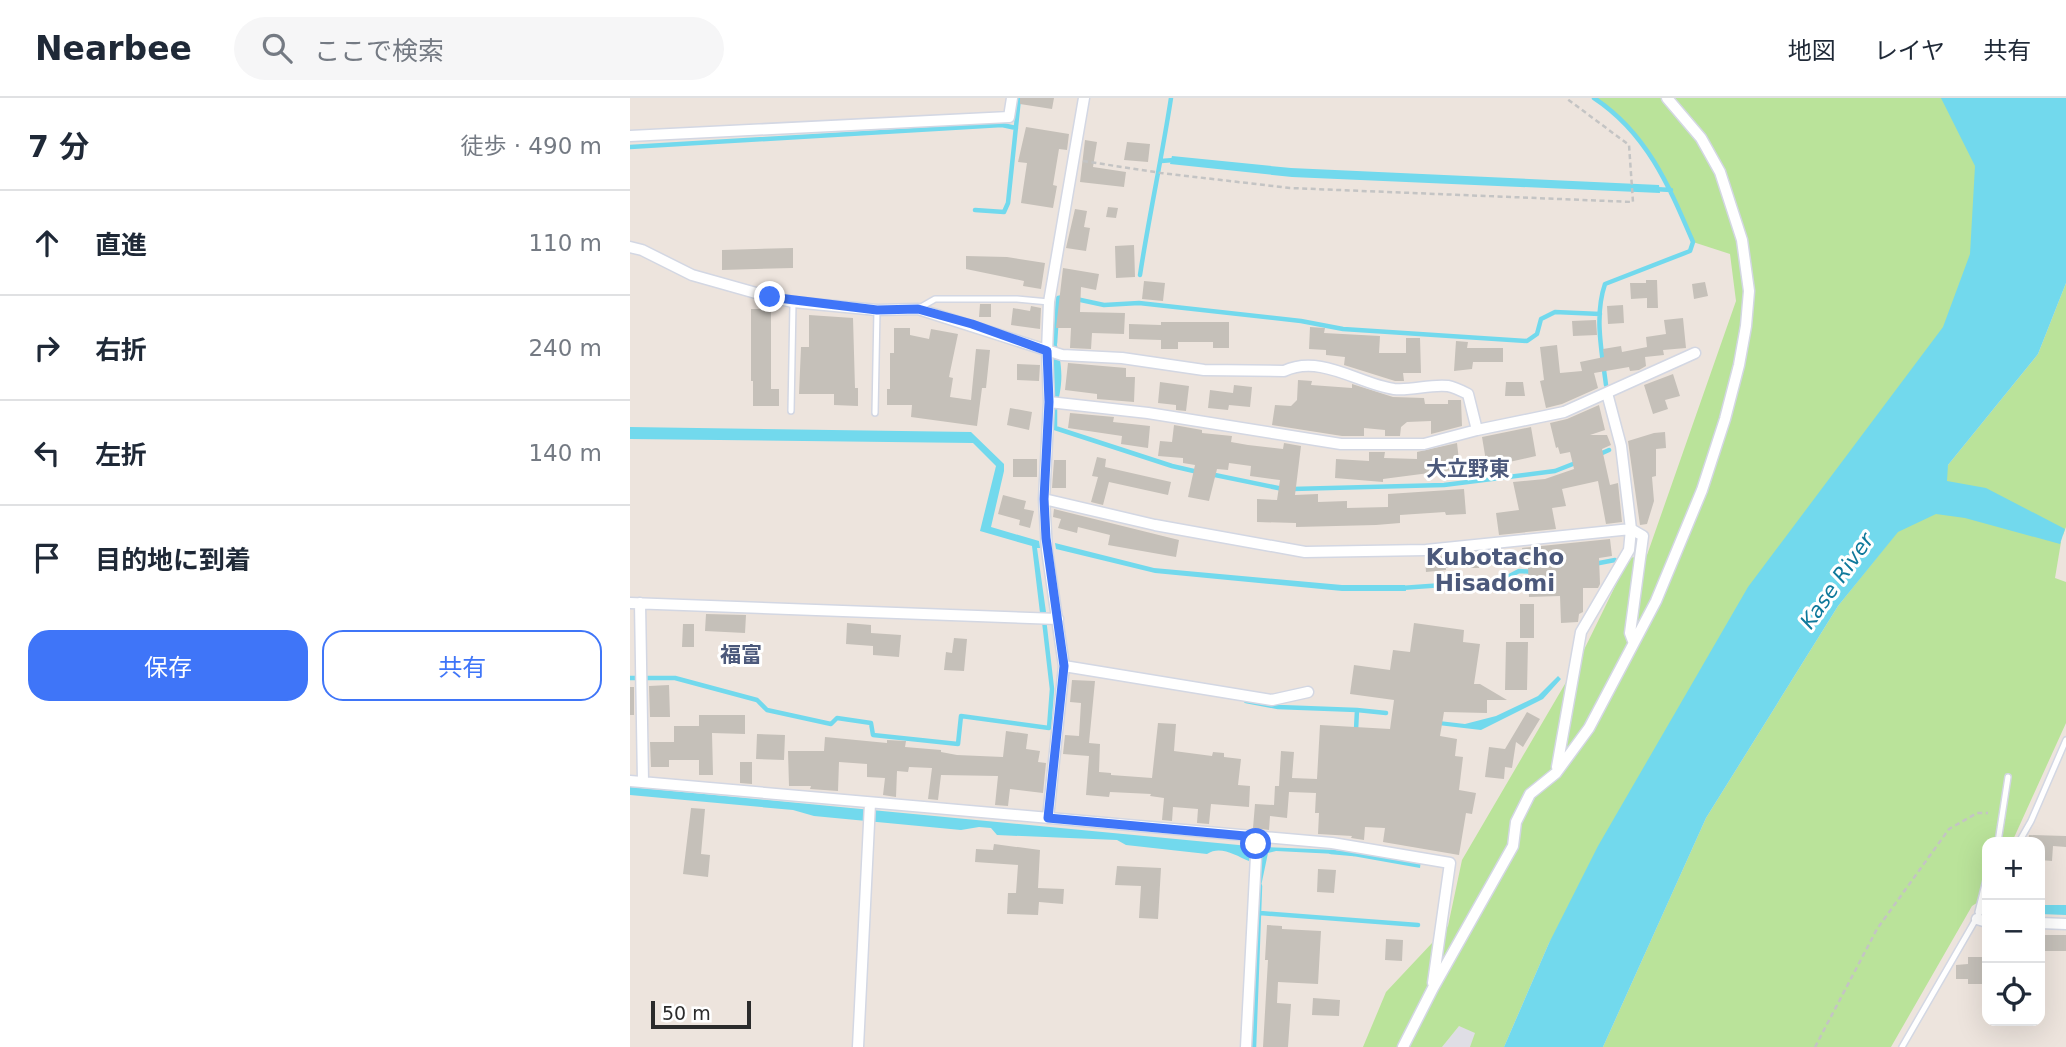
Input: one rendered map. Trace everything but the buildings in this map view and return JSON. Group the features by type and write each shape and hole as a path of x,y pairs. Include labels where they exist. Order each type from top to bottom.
{"street":[{"path":"630,136 1009,117 1012,98"},
{"path":"1048,818 1064,666 1049,619 1044,499 1049,402 1049,302 1084,98"},
{"path":"1403,1047 1513,846 1516,822 1530,794 1556,773 1589,727 1656,601 1702,490 1734,388 1746,326 1749,291 1742,240 1720,172 1701,138 1667,98"},
{"path":"630,247 642,250 692,275 793,302 877,310 918,309 972,324 1062,355 1122,358 1204,370 1284,371 1293,367 1321,367 1351,374 1391,389 1414,390 1450,386 1468,394 1477,430"},
{"path":"1049,402 1148,413 1341,444 1424,444 1564,412 1695,353"},
{"path":"1556,773 1581,632 1629,550 1632,529 1621,446 1607,393"},
{"path":"1044,499 1155,525 1305,552 1426,550 1632,529 1643,536 1630,633 1633,641"},
{"path":"643,782 635,603 1049,619"},
{"path":"1064,666 1272,700 1308,692"},
{"path":"630,781 1048,818 1256,845 1332,843 1450,863 1433,988"},
{"path":"858,1047 870,803"},
{"path":"1246,1047 1256,845"},
{"path":"2045,923 2066,924"}],"lane":[{"path":"918,309 935,299 1017,299 1049,302"},
{"path":"791,411 793,302"},
{"path":"875,413 877,310"},
{"path":"2021,837 2066,740"},
{"path":"1999,837 2008,777"},
{"path":"1902,1047 1982,920"}],"path":[{"path":"1073,160 1290,188 1633,202 1629,145 1566,98"},
{"path":"1815,1047 1877,929 1949,829 1977,813 1988,813"}],"shaded area":[{"path":"1459,1026 1505,1044 1508,1047 1442,1047"}],"green space":[{"path":"1594,98 1983,98 1975,309 1549,943 1504,1047 1470,1047 1475,1033 1459,1026 1442,1047 1363,1047 1386,992 1448,926 1462,860 1579,660 1629,558 1647,555 1736,301 1730,254 1693,242 1665,181 1642,144 1628,127"},
{"path":"2066,283 2066,527 2063,535 1940,495 1948,465 2038,354"},
{"path":"1935,505 2061,542 2055,578 2066,582 2066,723 2014,837 1982,837 1982,900 1972,906 1891,1047 1603,1047 1706,818 1838,606 1898,531"}],"water":[{"name":"Kase River","path":"1941,98 2066,98 2066,283 2038,354 1948,465 1947,481 1986,488 2065,529 2060,544 1965,518 1936,514 1898,532 1838,606 1706,818 1603,1047 1504,1047 1549,943 1598,846 1748,587 1943,327 1970,254 1975,166"},
{"path":"1172,156 1291,168 1659,185 1660,193 1292,177 1170,164"},
{"path":"1055,337 1061,375 1055,413 1053,345"},
{"path":"630,427 971,432 1004,464 991,527 1039,541 1040,548 1037,548 1046,612 1040,613 1032,546 980,531 996,466 973,443 630,439"},
{"path":"1055,543 1154,568 1342,585 1405,585 1406,591 1342,591 1155,573 1056,549"},
{"path":"1558,676 1561,679 1543,699 1481,730 1438,725 1439,721 1465,724 1496,716 1538,696"},
{"path":"630,787 1249,846 1251,854 1249,861 1217,850 1207,854 1126,845 1117,840 997,835 991,828 961,830 814,816 793,810 630,795"},
{"path":"1263,847 1336,850 1336,854 1276,851 1268,853 1260,891 1260,854"},
{"path":"1348,851 1421,860 1420,868 1347,855"},
{"path":"2045,905 2066,905 2066,915 2045,914"}],"waterway":[{"path":"975,210 1004,212 1008,203 1019,98"},
{"path":"1140,275 1171,98"},
{"path":"1594,98 1628,127 1642,144 1665,181 1693,242 1690,251 1605,284 1599,322 1606,385"},
{"path":"630,147 1002,125 1016,128"},
{"path":"1161,161 1174,160"},
{"path":"1654,189 1671,190"},
{"path":"1055,343 1058,298 1064,297"},
{"path":"1076,299 1104,305 1139,303 1301,321 1343,329 1527,341 1537,334 1541,319 1555,312 1600,314"},
{"path":"1055,408 1055,428 1198,472"},
{"path":"1600,454 1609,450"},
{"path":"1292,489 1444,485 1555,471 1578,462"},
{"path":"1210,474 1283,489"},
{"path":"1594,564 1615,560"},
{"path":"1401,588 1500,581 1519,571 1533,572"},
{"path":"630,678 675,678 757,700 767,710 831,724 837,718 871,723 873,735 958,744 961,716 1049,728 1052,689 1044,620"},
{"path":"1246,701 1278,707 1357,710 1356,730"},
{"path":"1357,710 1386,713"},
{"path":"1331,852 1354,854"},
{"path":"1254,1047 1260,886"},
{"path":"1260,913 1418,925"}],"district":[{"name":"大立野東","path":"1468,469"},
{"name":"Kubotacho Hisadomi","path":"1495,570"},
{"name":"福富","path":"741,655"}],"route":[{"path":"770,297 793,302 877,310 918,309 972,324 1047,351 1049,402 1044,499 1046,538 1064,666 1048,818 1256,837 1256,844"}]}
